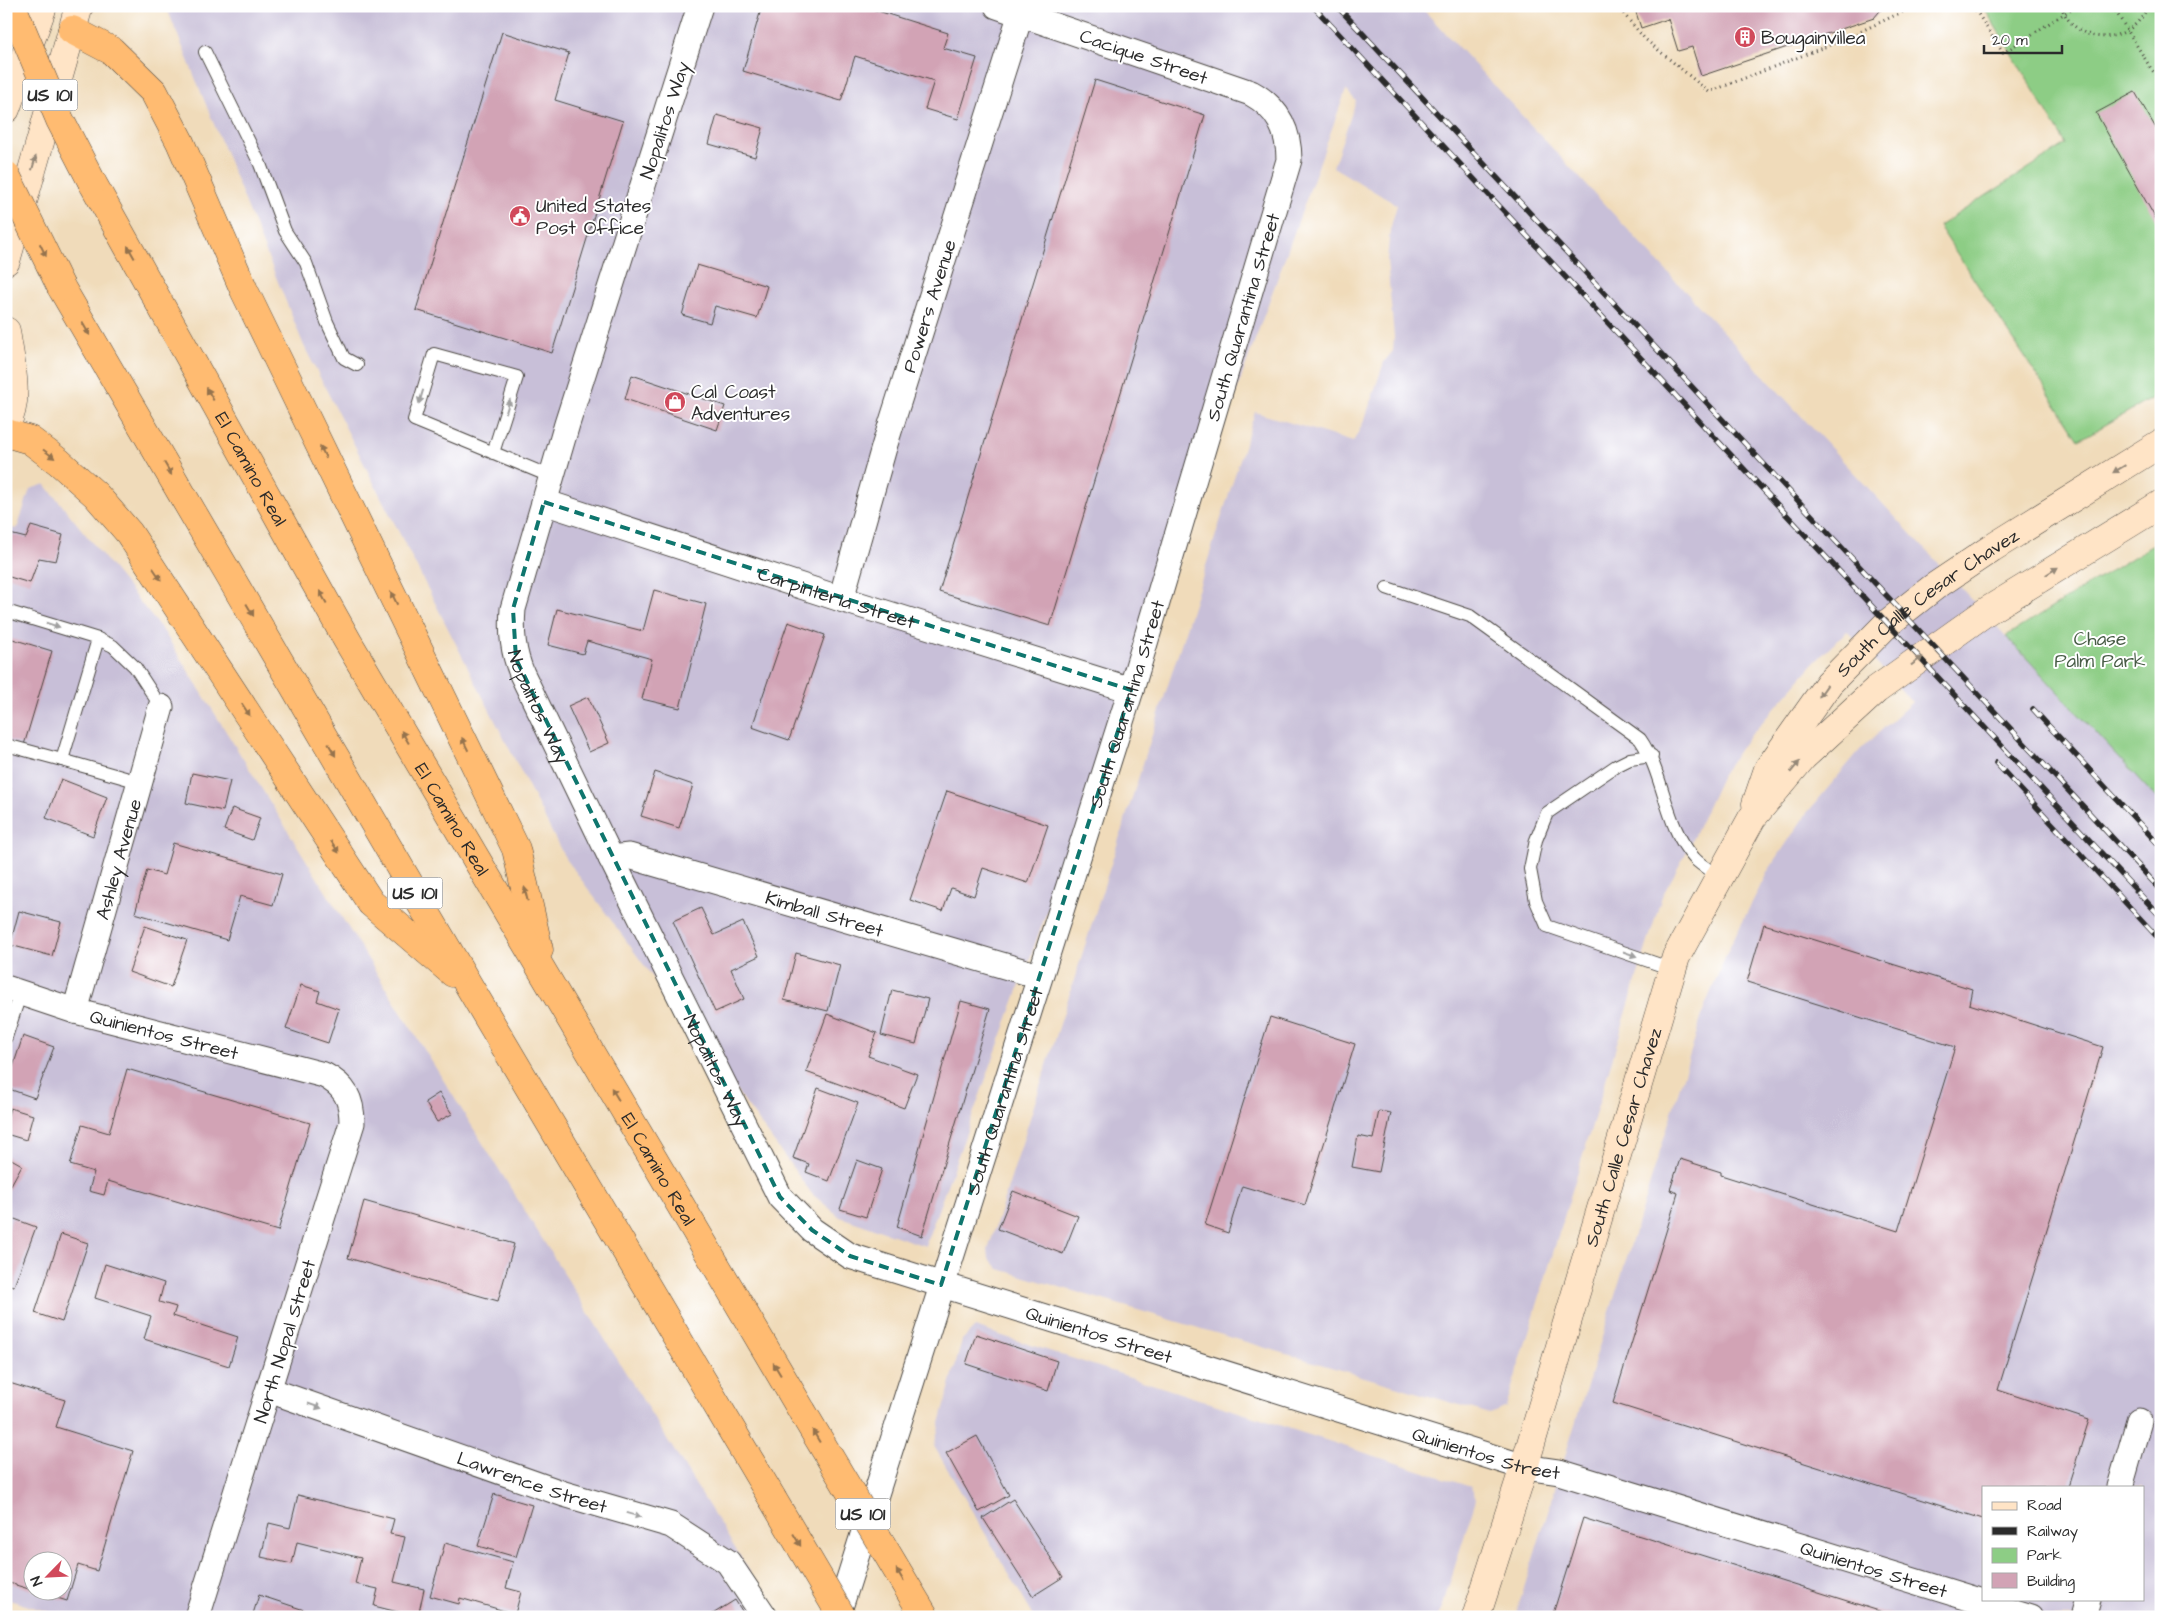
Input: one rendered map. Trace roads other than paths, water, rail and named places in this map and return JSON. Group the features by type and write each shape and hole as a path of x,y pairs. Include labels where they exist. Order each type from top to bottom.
{"highway":[{"name":"El Camino Real","path":"12,6 60,120 92,182 348,640 925,1617"},
{"path":"76,18 154,92 180,142 244,290 516,849 545,975"},
{"name":"US 101","path":"6,175 61,287 469,986 842,1617"},
{"path":"6,433 30,440 59,462 96,494 129,533 371,903 469,986"}],"street":[{"path":"6,109 43,6"},
{"name":"Nopalitos Way","path":"700,6 544,502 513,609 512,642 522,674 611,858 780,1196 812,1230 850,1256 941,1285"},
{"name":"Cacique Street","path":"997,6 1251,93 1263,100 1281,120"},
{"name":"Powers Avenue","path":"841,599 886,444 1021,13"},
{"path":"6,261 76,18"},
{"name":"South Quarantina Street","path":"837,1617 1131,690 1287,173 1289,146 1281,120"},
{"path":"6,331 13,381 13,408 6,425"},
{"name":"South Calle Cesar Chavez","path":"1752,818 1768,769 1829,683 1888,623 1934,587 1992,548 2161,443"},
{"name":"Carpinteria Street","path":"544,502 841,599 1131,690"},
{"name":"South Calle Cesar Chavez","path":"1476,1617 1524,1467 1672,969 1684,940 1752,818 1803,758 1876,690 1988,611 2161,504"},
{"name":"Ashley Avenue","path":"75,1011 161,707"},
{"name":"Kimball Street","path":"611,858 635,858 1039,976"},
{"name":"Quinientos Street","path":"14,990 75,1011 324,1075"},
{"name":"North Nopal Street","path":"196,1617 352,1123 352,1108 347,1094 336,1082 324,1075"},
{"name":"Quinientos Street","path":"941,1285 1524,1467 1559,1472 2031,1617"},
{"name":"Lawrence Street","path":"269,1390 564,1494 671,1525 728,1562 765,1617"},
{"path":"2120,1486 2139,1420"},
{"path":"2084,1617 2088,1600"}],"lane":[{"path":"205,52 260,164 286,231 306,263 327,322 344,358 356,366"},
{"path":"493,453 517,377 434,354 414,420 493,453 552,476"},
{"path":"1387,588 1470,616 1640,739 1652,756 1678,834 1694,859 1719,876"},
{"path":"6,611 98,639 113,646 135,667 161,707"},
{"path":"62,760 98,639"},
{"path":"6,745 139,782"},
{"path":"1652,756 1630,760 1616,766 1547,813 1536,840 1530,869 1540,915 1547,926 1672,969"},
{"path":"6,1037 14,990"}],"railway":[{"path":"1313,6 2161,917"},
{"path":"1337,6 2161,890"},
{"path":"2033,709 2161,847"},
{"path":"1996,763 2161,941"}],"place":[{"name":"Bougainvillea","path":"1745,37"},
{"name":"United States Post Office","path":"520,216"},
{"name":"Cal Coast Adventures","path":"675,402"}],"park label":[{"name":"Chase Palm Park","path":"2100,649"}]}
